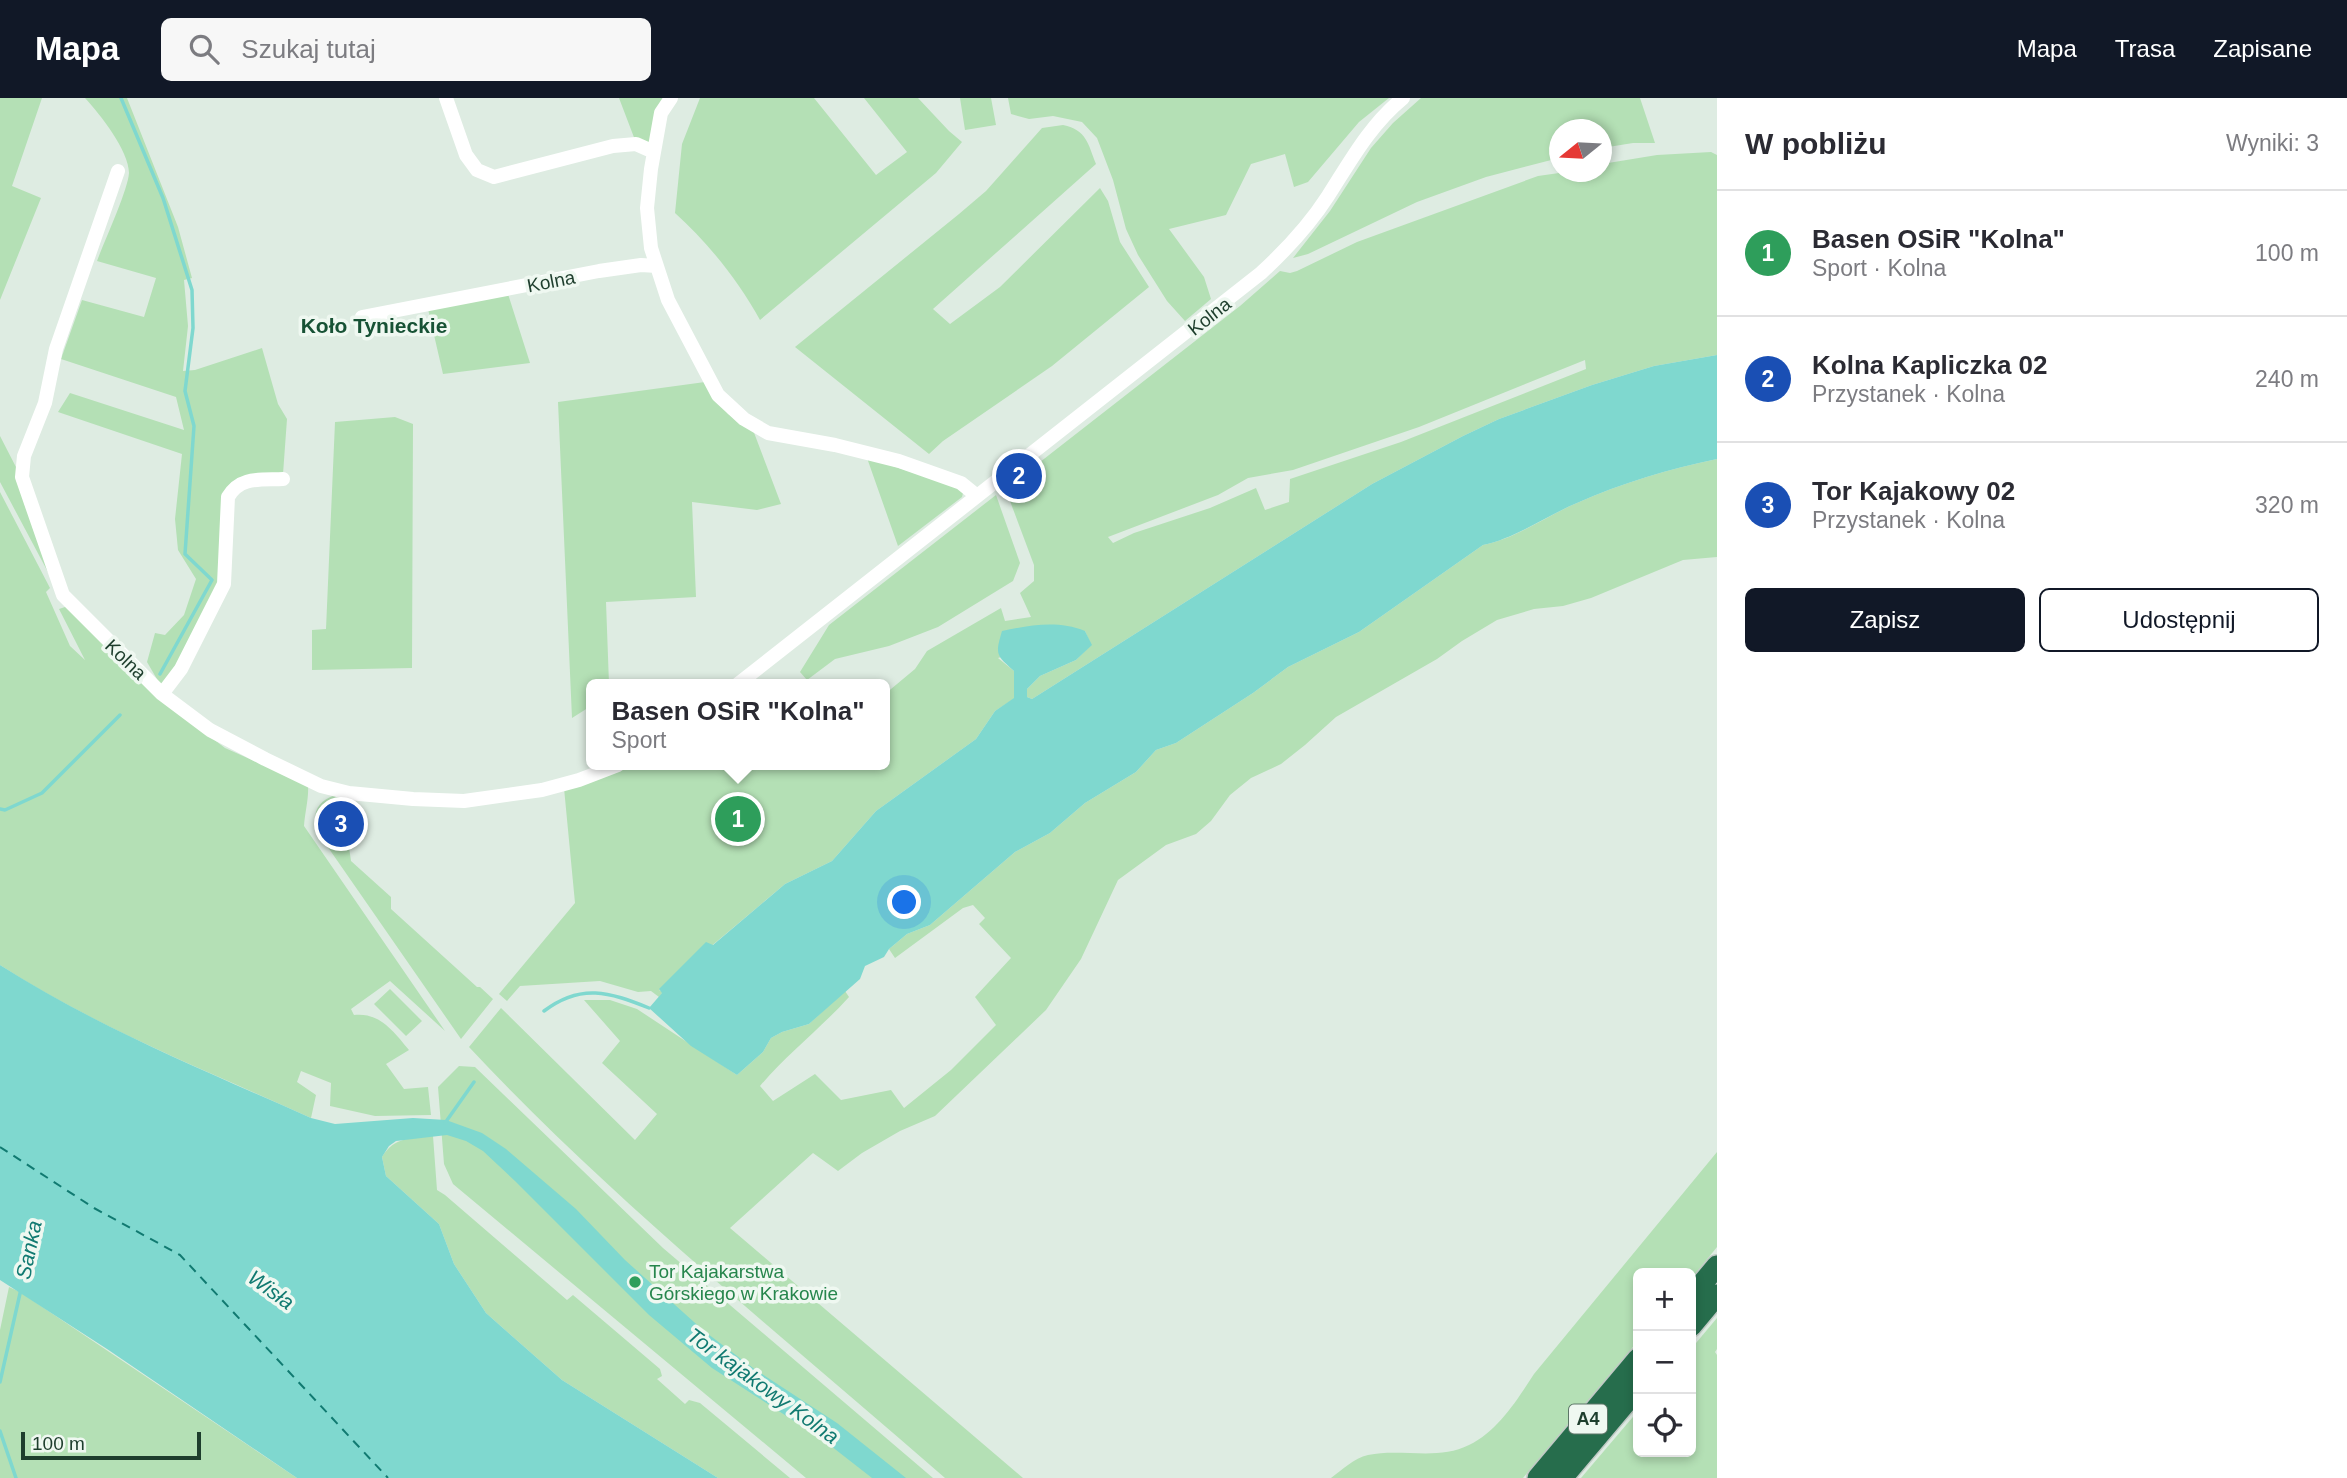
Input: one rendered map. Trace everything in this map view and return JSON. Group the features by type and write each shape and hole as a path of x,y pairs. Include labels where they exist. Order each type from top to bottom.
{"highway":[{"path":"1696,1291 1717,1266"},
{"path":"1696,1320 1717,1295"},
{"name":"A4","path":"1538,1478 1633,1365"},
{"name":"A4","path":"1562,1478 1633,1394"}],"street":[{"path":"446,98 466,155 477,170 494,177 613,146 636,144 654,152"},
{"path":"671,98 661,113 654,152 647,208 651,248 668,300 718,395 744,419 768,433 835,445 899,461 961,483 977,496"},
{"name":"Kolna","path":"744,679 1261,273 1304,228 1368,133 1403,98"},
{"name":"Kolna","path":"118,171 56,349 45,403 24,456 22,477 63,595 162,694 210,730 321,786 349,793 438,800 489,799 560,785 604,770"},
{"name":"Kolna","path":"362,317 599,271 641,265 657,266"},
{"path":"162,694 181,669 224,584 228,497 243,481 283,480"}],"green space":[{"path":"0,98 42,98 12,186 41,198 0,300"},
{"path":"85,98 127,98 178,227 192,278 184,280 188,326 183,371 195,370 262,348 278,404 287,419 283,474 237,478 219,582 182,663 161,686 147,662 155,633 165,635 184,615 196,579 178,550 175,519 182,454 58,412 70,393 184,430 176,397 61,359 82,300 144,317 156,278 97,261 129,173 119,144"},
{"path":"619,98 670,98 649,144 635,140"},
{"path":"700,98 814,98 876,175 907,152 864,98 918,98 962,142 936,173 760,320 722,263 675,213 682,144"},
{"path":"960,98 991,98 996,125 965,130"},
{"path":"1008,98 1389,98 1359,122 1308,182 1294,187 1285,154 1251,164 1226,215 1169,229 1204,277 1211,299 1185,321 1167,301 1138,255 1126,229 1113,180 1097,138 1082,122 1053,116 1029,119 1011,114"},
{"path":"1421,98 1640,98 1655,143 1612,146 1612,119 1549,119 1549,161 1486,177 1417,202 1308,254 1293,258 1330,211 1371,148 1393,123"},
{"path":"1063,125 1082,134 1096,164 933,309 950,324 1000,287 1100,188 1108,201 1120,242 1149,287 1052,366 943,441 929,454 795,347 986,191 1042,128"},
{"path":"1711,152 1717,155 1717,355 1654,366 1592,385 1499,419 1463,436 1372,484 1032,699 1027,697 1027,689 1040,676 1076,660 1091,645 1085,631 998,658 1014,671 1015,698 995,711 976,739 876,811 832,861 785,884 659,990 663,992 659,997 651,991 638,992 600,981 520,986 507,1001 499,994 575,903 564,788 613,770 890,770 890,690 915,669 927,651 1001,608 1005,621 1031,617 1020,593 1034,581 1034,565 1007,493 1013,483 1240,306 1280,271 1297,271 1357,242 1538,176 1549,174 1549,182 1612,182 1612,162 1657,155","holes":["1585,360 1586,369 1401,442 1290,479 1289,502 1265,510 1256,488 1210,508 1134,533 1113,543 1108,537 1218,495 1248,478 1293,470 1419,427"]},
{"path":"508,294 530,363 443,374 428,309"},
{"path":"705,382 728,414 753,430 781,504 757,510 692,502 696,597 606,602 609,679 586,679 586,709 572,718 558,402"},
{"path":"395,417 413,424 412,668 312,670 312,630 326,629 335,422"},
{"path":"0,436 18,471 57,589 0,482"},
{"path":"867,458 959,487 963,493 962,497 898,546"},
{"path":"1717,459 1717,557 1683,560 1591,598 1563,606 1534,609 1497,620 1437,659 1336,717 1281,764 1251,778 1230,795 1211,821 1196,834 1166,845 1118,880 1081,959 1046,1010 935,1116 900,1131 862,1153 838,1171 813,1153 730,1228 1023,1478 945,1478 642,1215 525,1105 469,1047 501,1008 635,1140 657,1114 602,1063 620,1041 584,1000 610,1000 637,1009 737,1075 763,1052 771,1038 809,1024 845,991 849,997 760,1086 773,1101 815,1074 841,1100 891,1090 904,1108 951,1070 996,1025 975,997 1011,958 979,924 985,918 973,905 963,908 895,958 889,949 907,934 930,925 1015,852 1050,833 1085,803 1136,772 1156,750 1176,743 1288,667 1359,632 1483,545 1507,538 1565,508 1611,489 1663,472"},
{"path":"0,492 50,588 46,592 70,646 85,660 59,609 68,606 166,703 225,748 308,785 304,826 445,1031 390,981 351,1009 354,1015 379,1020 409,1050 386,1064 404,1089 428,1087 431,1115 375,1116 330,1106 331,1083 301,1071 297,1082 316,1095 311,1118 113,1028 0,965"},
{"path":"996,495 1020,563 1013,581 938,627 889,646 835,659 806,679 800,672 829,625"},
{"path":"335,795 342,799 351,861 391,897 391,909 493,999 461,1039 316,830 315,818 320,804"},
{"path":"390,989 422,1021 406,1036 374,1004"},
{"name":"Tor Kajakarstwa Górskiego w Krakowie","path":"459,1066 475,1067 663,1248 933,1478 806,1478 453,1184 444,1164 438,1087"},
{"path":"433,1136 437,1190 567,1300 573,1295 660,1369 662,1376 657,1379 685,1404 689,1400 700,1403 790,1478 718,1478 562,1380 486,1313 454,1264 439,1224 386,1176 382,1157 392,1145 404,1140"},
{"path":"1717,1152 1717,1247 1696,1273 1696,1268 1633,1268 1633,1347 1523,1478 1331,1478 1353,1461 1368,1455 1445,1452 1469,1445 1489,1432 1506,1414 1534,1374"},
{"path":"9,1287 297,1478 0,1478 0,1330"},
{"path":"1717,1318 1717,1478 1581,1478 1633,1417 1633,1457 1696,1457 1696,1343"}],"water":[{"path":"1717,355 1717,459 1663,472 1611,489 1507,537 1483,545 1359,632 1288,667 1176,743 1156,750 1136,772 1085,803 1050,833 1015,852 930,925 907,934 889,949 884,957 865,966 860,979 809,1024 771,1038 763,1052 737,1075 691,1046 649,1008 662,993 659,989 706,942 713,945 785,884 832,861 876,811 976,739 995,711 1014,698 1014,671 998,650 1002,631 1033,625 1065,626 1085,631 1092,645 1076,660 1040,676 1027,689 1027,697 1032,699 1372,484 1463,436 1499,419 1592,385 1654,366"},
{"path":"0,965 113,1028 311,1118 335,1124 413,1118 446,1120 482,1133 506,1149 576,1209 625,1260 704,1331 753,1368 837,1423 906,1478 872,1478 822,1439 712,1368 649,1315 483,1151 466,1141 447,1135 396,1141 382,1157 386,1176 439,1224 454,1264 486,1313 562,1380 718,1478 297,1478 0,1280"}],"waterway":[{"path":"121,98 163,198 192,290 193,328 185,391 194,426 185,554 212,580 160,674"},
{"path":"0,809 5,810 42,793 120,715"},
{"path":"544,1011 570,996 595,993 621,998 649,1008"},
{"path":"445,1123 474,1082"},
{"name":"Sanka","path":"0,1382 21,1289"},
{"path":"0,1431 16,1478"}],"ferry route":[{"path":"0,1147 94,1208 180,1255 388,1478"}],"place":[{"name":"Kolna Kapliczka 02","path":"1019,476"},
{"name":"Basen OSiR \"Kolna\"","path":"738,819"},
{"name":"Tor Kajakowy 02","path":"341,824"},
{"name":"Tor Kajakarstwa Górskiego w Krakowie","path":"635,1282"}],"district":[{"name":"Koło Tynieckie","path":"374,326"}],"water label":[{"name":"Wisła","path":"271,1290"},
{"name":"Tor kajakowy Kolna","path":"763,1386"}]}
